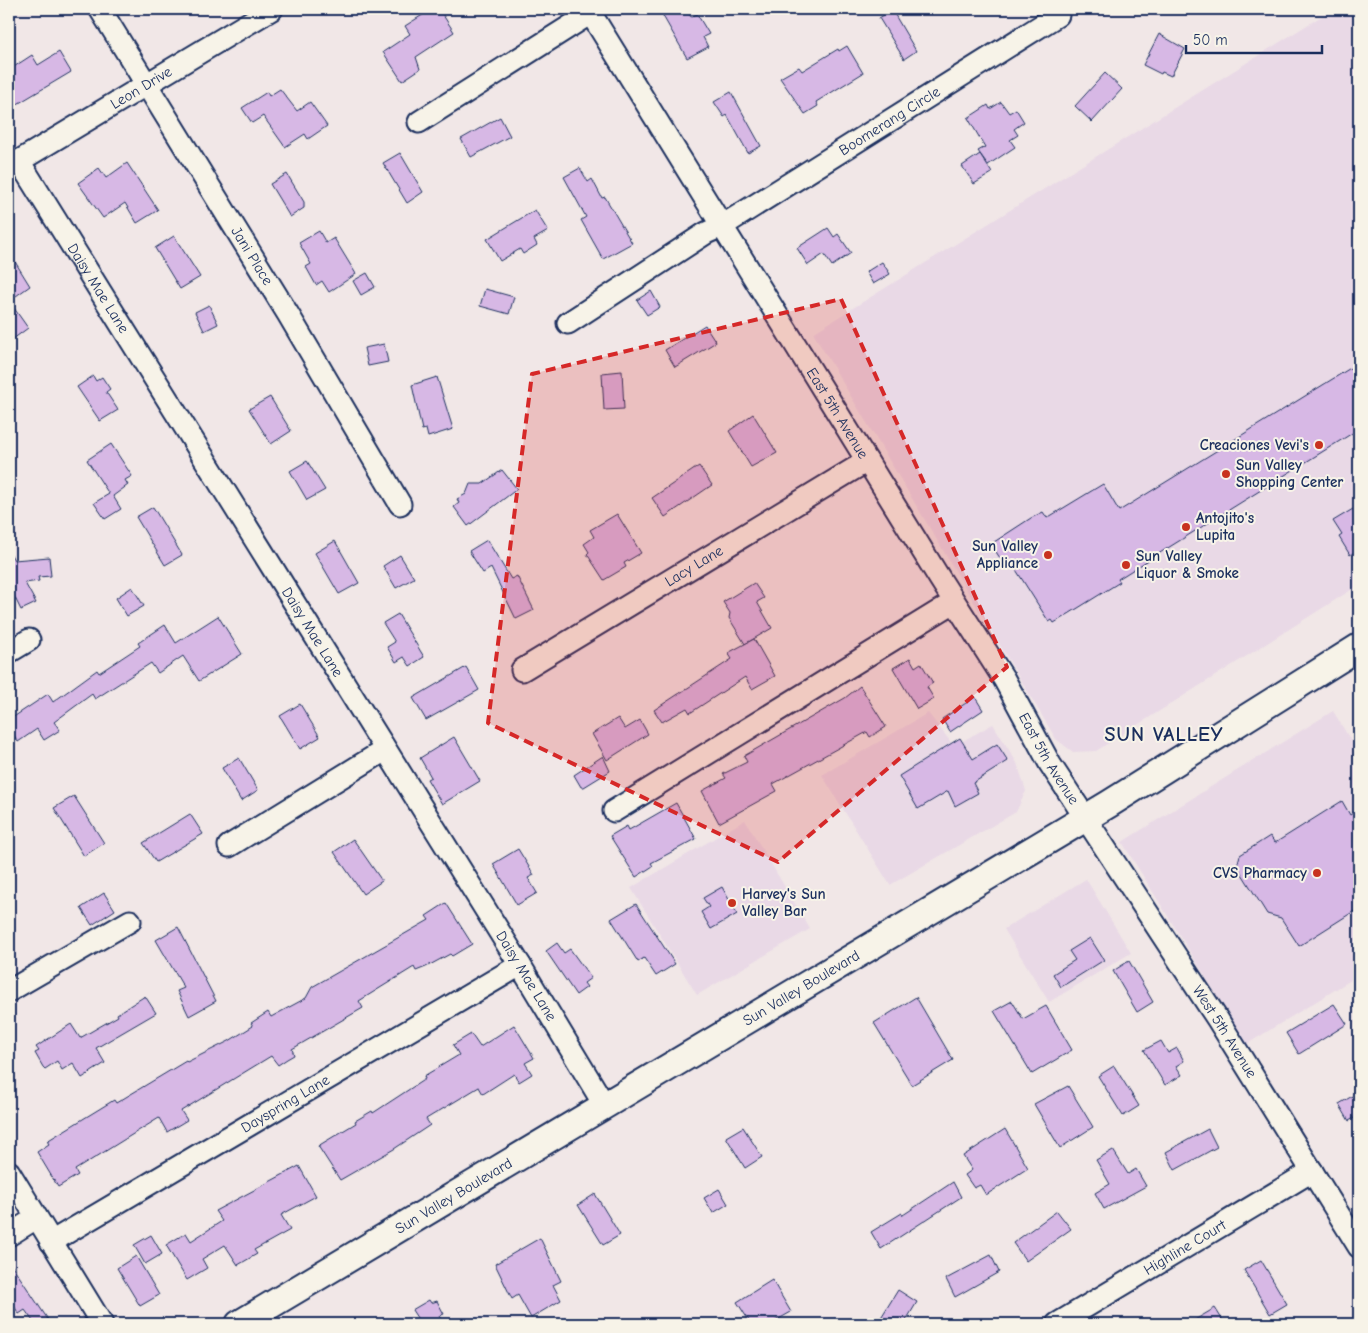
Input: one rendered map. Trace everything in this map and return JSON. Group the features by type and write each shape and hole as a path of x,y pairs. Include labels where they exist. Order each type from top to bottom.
{"main road":[{"name":"Sun Valley Boulevard","path":"239,1324 1086,818 1359,647"}],"street":[{"name":"Jani Place","path":"100,9 288,314 400,504"},
{"name":"Leon Drive","path":"14,164 272,9"},
{"path":"419,122 589,11"},
{"name":"East 5th Avenue","path":"589,11 954,602 1004,678 1050,764 1086,818"},
{"name":"Boomerang Circle","path":"568,323 706,233 722,226 1058,15"},
{"name":"Daisy Mae Lane","path":"14,164 386,750 605,1106"},
{"name":"Lacy Lane","path":"522,670 867,461"},
{"path":"614,812 954,602"},
{"path":"9,652 29,640"},
{"path":"228,846 386,750"},
{"name":"West 5th Avenue","path":"1086,818 1202,994 1359,1247"},
{"path":"9,991 130,920"},
{"name":"Dayspring Lane","path":"51,1242 520,965"},
{"name":"Highline Court","path":"1057,1324 1312,1171"},
{"path":"9,1172 102,1324"},
{"path":"9,1235 36,1218"}],"highlighted area":[{"path":"841,299 1007,667 778,862 488,723 532,374"}],"shaded area":[{"name":"Sun Valley Shopping Center","path":"1333,9 1359,9 1359,585 1096,751 1073,752 1056,739 813,333"},
{"name":"CVS Pharmacy","path":"1333,711 1359,754 1359,975 1247,1044 1122,842"},
{"path":"928,713 954,746 993,724 1017,763 1026,791 1016,812 890,885 822,775"},
{"path":"745,820 810,929 697,995 631,888"},
{"path":"1086,879 1131,953 1049,1002 1004,929"}],"building":[{"path":"432,9 439,9 454,32 416,57 420,69 402,81 383,52 410,34 405,26"},
{"path":"675,9 686,9 691,17 697,14 709,34 703,37 708,47 687,58 663,16"},
{"path":"892,10 916,51 904,59 879,18"},
{"path":"1159,34 1185,49 1171,76 1162,72 1161,74 1143,65"},
{"path":"847,46 863,73 816,102 818,106 805,114 780,78 799,67 802,71 838,49 839,51"},
{"path":"59,52 71,72 9,109 9,70 32,55 38,65"},
{"path":"1105,73 1122,89 1092,122 1075,106"},
{"path":"280,89 297,111 310,102 327,126 308,139 305,134 285,147 263,116 252,123 242,108 267,92 269,96"},
{"path":"731,92 761,146 748,153 727,115 724,117 714,102"},
{"path":"1001,102 1009,113 1016,109 1024,122 1014,129 1018,135 1010,140 1015,147 988,165 978,151 985,147 968,118 988,105 990,109"},
{"path":"500,117 510,136 471,157 461,139"},
{"path":"400,153 423,192 407,203 383,163"},
{"path":"980,154 992,173 974,184 962,166"},
{"path":"127,163 158,210 137,223 125,203 103,218 78,183 99,168 106,178"},
{"path":"580,168 588,182 592,179 602,198 605,197 632,243 603,259 581,220 586,217 564,177"},
{"path":"287,174 304,202 304,208 290,217 270,184"},
{"path":"535,210 548,231 534,239 537,245 523,254 520,249 500,261 487,239"},
{"path":"828,228 834,237 838,234 851,253 832,266 824,254 808,265 797,248"},
{"path":"319,231 326,243 334,238 356,274 329,292 322,281 316,285 306,267 311,264 299,243"},
{"path":"174,236 200,277 180,289 155,248"},
{"path":"9,252 30,286 9,301"},
{"path":"882,262 890,274 873,284 866,272"},
{"path":"367,273 375,287 361,295 353,281"},
{"path":"485,289 514,297 509,314 480,306"},
{"path":"651,291 660,307 647,315 637,300"},
{"path":"9,301 28,328 9,342"},
{"path":"209,305 218,324 204,331 195,312"},
{"path":"705,325 716,342 675,367 665,350"},
{"path":"384,344 388,362 368,366 364,348"},
{"name":"Sun Valley Shopping Center","path":"1352,367 1359,378 1359,429 1118,579 1120,582 1054,623 1052,620 1049,622 1013,565 1007,569 991,544 1031,518 1043,512 1047,518 1103,484 1119,511"},
{"path":"622,371 624,409 604,410 602,373"},
{"path":"93,376 96,381 102,377 110,389 106,392 118,410 100,421 77,387"},
{"path":"437,377 453,429 428,437 426,429 422,430 412,385"},
{"path":"270,397 291,431 271,444 249,409"},
{"path":"753,414 777,453 751,467 729,431"},
{"path":"111,444 132,476 125,480 128,485 113,496 121,509 105,519 94,503 109,494 87,460"},
{"path":"307,461 325,490 307,500 290,471"},
{"path":"699,466 712,485 665,517 652,498"},
{"path":"502,470 517,489 468,526 454,507 459,503 457,499 466,494 470,484 482,484"},
{"path":"153,507 182,555 165,565 136,517"},
{"path":"1353,509 1359,519 1359,549 1350,555 1339,537 1342,535 1333,521"},
{"path":"617,514 641,553 624,563 626,567 604,580 587,554 589,552 584,544 594,537 590,530"},
{"path":"487,540 511,579 517,576 534,610 516,619 491,568 483,573 469,551"},
{"path":"335,541 359,583 339,594 315,553"},
{"path":"9,551 14,560 49,557 51,576 38,577 39,581 25,583 36,603 21,610 9,586"},
{"path":"400,555 414,578 396,588 383,566"},
{"path":"754,583 764,598 757,602 772,628 745,644 729,618 730,613 723,602"},
{"path":"132,587 144,606 127,616 116,598"},
{"path":"398,614 424,657 410,666 404,657 396,662 387,647 395,642 383,623"},
{"path":"218,616 242,654 199,681 183,656 158,673 151,663 95,699 92,694 54,722 60,730 44,740 37,729 18,742 9,727 9,720 48,694 53,702 97,670 99,673 140,646 138,643 165,625 176,643"},
{"path":"754,639 775,676 752,689 745,677 690,713 687,708 662,722 654,710 732,659 728,653"},
{"path":"910,658 915,667 921,663 933,683 927,687 934,699 917,709 893,668"},
{"path":"466,667 479,690 426,720 413,698"},
{"path":"860,686 886,727 870,737 867,732 773,784 777,791 719,823 702,791 726,778 723,774 747,762 744,756 845,698"},
{"path":"975,697 983,710 950,732 942,719"},
{"path":"300,704 320,737 300,749 280,716"},
{"path":"618,718 625,729 640,720 648,734 607,760 592,734"},
{"path":"454,737 480,781 442,804 427,779 431,777 420,758"},
{"path":"960,738 973,759 997,744 1008,761 973,783 978,793 955,806 948,791 918,809 899,776"},
{"path":"603,756 610,771 581,787 574,775"},
{"path":"239,758 258,790 241,801 222,768"},
{"path":"74,796 104,843 84,856 54,808"},
{"path":"1342,801 1350,815 1359,809 1359,908 1299,946 1281,918 1267,914 1237,866 1240,855 1270,836 1275,843"},
{"path":"676,803 696,839 651,863 653,866 636,877 610,836 627,826 629,830"},
{"path":"190,814 203,834 156,862 143,843"},
{"path":"353,839 382,881 363,894 334,852"},
{"path":"518,849 534,875 528,878 537,893 517,905 493,864"},
{"path":"722,887 737,914 711,929 701,912 709,907 703,898"},
{"path":"104,893 115,910 92,925 81,908"},
{"path":"446,903 472,944 452,956 450,954 416,971 414,967 359,1001 363,1008 292,1049 294,1055 278,1065 271,1056 181,1111 187,1120 167,1132 159,1118 75,1170 78,1175 58,1187 37,1152 49,1144 47,1141 114,1100 116,1103 186,1061 229,1041 253,1026 251,1023 268,1012 271,1017 306,998 312,987 429,920 426,916"},
{"path":"636,904 675,964 656,976 644,958 638,962 611,919"},
{"path":"178,927 216,1001 189,1016 177,991 184,988 156,940"},
{"path":"1090,938 1104,960 1061,987 1053,974 1075,960 1069,951"},
{"path":"557,943 564,953 570,949 591,978 584,983 587,987 576,995 546,951"},
{"path":"1129,961 1153,1002 1137,1012 1113,971"},
{"path":"145,996 156,1013 96,1048 105,1063 82,1078 73,1063 62,1070 57,1061 45,1069 43,1067 35,1053 39,1051 36,1047 71,1024 80,1038 118,1016 117,1014"},
{"path":"916,997 953,1060 912,1085 874,1023"},
{"path":"1012,1001 1023,1019 1046,1006 1072,1050 1032,1074 994,1011"},
{"path":"1334,1004 1347,1024 1299,1054 1286,1033"},
{"path":"514,1025 534,1058 525,1063 532,1074 519,1082 514,1074 483,1094 479,1087 426,1119 430,1125 394,1149 340,1180 318,1146 356,1123 355,1121 372,1111 373,1113 425,1079 424,1076 459,1055 453,1045 471,1034 480,1047"},
{"path":"1161,1041 1168,1053 1177,1048 1184,1061 1176,1066 1182,1075 1165,1085 1144,1050"},
{"path":"1114,1066 1139,1106 1123,1116 1098,1076"},
{"path":"1068,1086 1093,1127 1060,1148 1034,1104"},
{"path":"1359,1092 1359,1115 1349,1121 1339,1104"},
{"path":"743,1127 762,1157 745,1168 726,1137"},
{"path":"1005,1129 1028,1168 986,1195 980,1185 974,1188 965,1175 972,1170 963,1156"},
{"path":"1208,1129 1217,1147 1175,1170 1166,1152"},
{"path":"1113,1150 1128,1174 1136,1169 1146,1186 1104,1209 1095,1193 1110,1184 1096,1160"},
{"path":"299,1166 316,1196 281,1215 290,1230 254,1250 257,1254 238,1265 225,1245 202,1259 207,1268 187,1280 166,1245 186,1233 191,1241 222,1221 215,1211"},
{"path":"953,1182 961,1197 881,1249 871,1232 902,1213 903,1215"},
{"path":"719,1189 728,1204 713,1213 704,1198"},
{"path":"595,1194 620,1235 603,1245 578,1205"},
{"path":"1057,1211 1071,1229 1026,1261 1013,1243"},
{"path":"151,1235 162,1254 145,1264 134,1245"},
{"path":"540,1238 561,1281 553,1285 561,1300 531,1318 518,1295 512,1299 495,1264"},
{"path":"991,1255 999,1272 955,1297 946,1279"},
{"path":"136,1256 159,1295 140,1306 117,1268"},
{"path":"1261,1260 1287,1304 1270,1314 1244,1270"},
{"path":"9,1261 51,1324 35,1324 25,1310 19,1314 9,1298"},
{"path":"772,1280 791,1312 770,1324 751,1324 737,1302"},
{"path":"898,1290 917,1302 904,1324 877,1324"},
{"path":"429,1300 431,1303 437,1301 444,1314 439,1316 444,1324 421,1324 412,1310"},
{"path":"1215,1308 1225,1324 1188,1324"}],"place":[{"name":"Creaciones Vevi's","path":"1319,445"},
{"name":"Sun Valley Shopping Center","path":"1226,474"},
{"name":"Antojito's Lupita","path":"1186,527"},
{"name":"Sun Valley Appliance","path":"1048,555"},
{"name":"Sun Valley Liquor & Smoke","path":"1126,565"},
{"name":"CVS Pharmacy","path":"1317,873"},
{"name":"Harvey's Sun Valley Bar","path":"732,903"}],"district":[{"name":"SUN VALLEY","path":"1164,734"}]}
